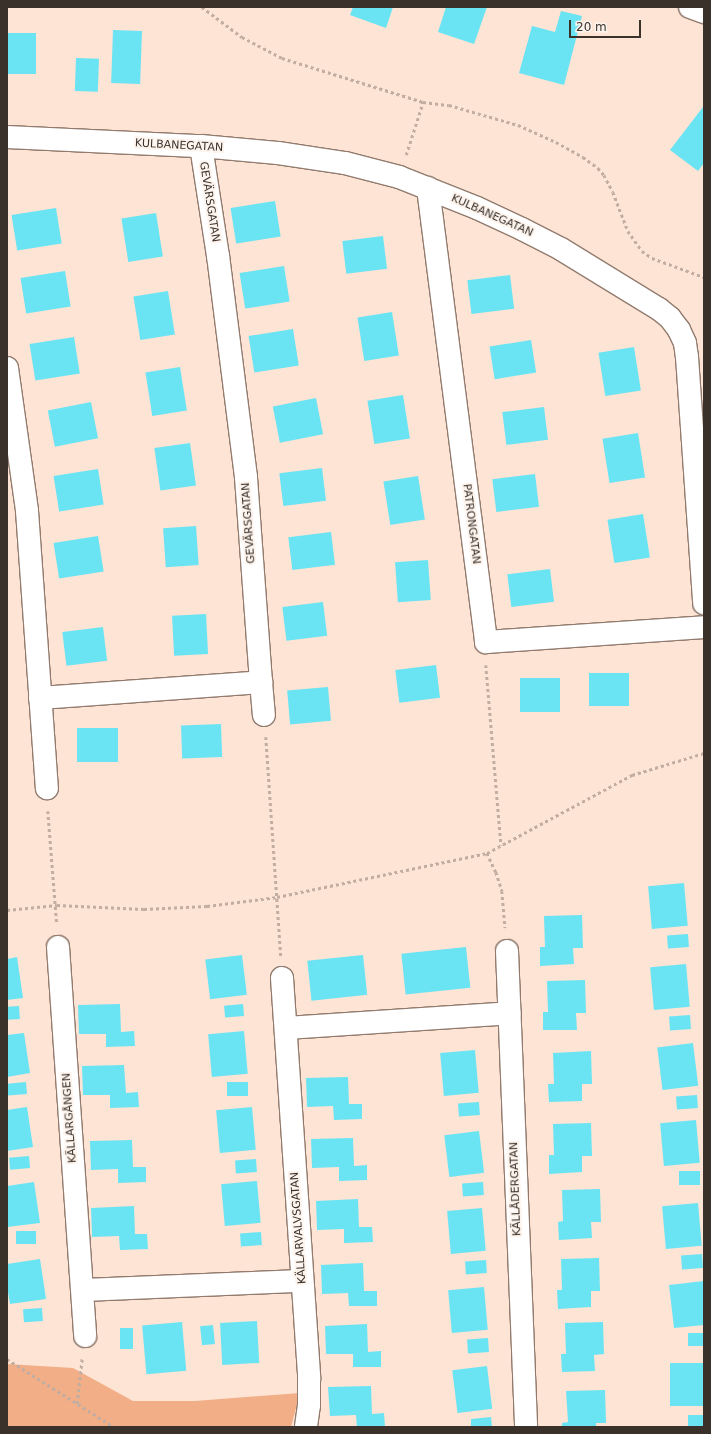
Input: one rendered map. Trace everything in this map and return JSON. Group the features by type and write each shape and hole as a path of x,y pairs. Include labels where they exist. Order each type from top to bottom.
{"street":[{"path":"690,7 704,12"},
{"name":"KULBANEGATAN","path":"7,137 201,146 278,153 344,163 399,177 503,220 560,249 659,309 670,318 679,330 685,343 704,603"},
{"name":"GEVÄRSGATAN","path":"201,146 218,256 246,478 264,715"},
{"name":"PATRONGATAN","path":"428,188 486,642"},
{"path":"7,368 26,511 46,788"},
{"path":"486,642 704,627"},
{"path":"40,698 261,682"},
{"name":"KÄLLARGÅNGEN","path":"58,947 85,1336"},
{"name":"KÄLLÅDERGATAN","path":"507,950 526,1427"},
{"name":"KÄLLARVALVSGATAN","path":"282,978 309,1379 310,1405 306,1427"},
{"path":"286,1028 509,1013"},
{"path":"83,1290 302,1281"}],"path":[{"path":"202,7 242,37 282,58 423,102 449,105 518,125 556,142 583,157 598,168 604,175 613,192 628,231 642,251 652,258 704,277"},
{"path":"399,177 423,102"},
{"path":"486,642 487,674 501,845"},
{"path":"264,715 282,978"},
{"path":"7,910 57,905 144,909 207,906 277,897 487,853 632,775 704,753"},
{"path":"46,788 57,905 58,947"},
{"path":"487,853 496,872 502,891 507,950"},
{"path":"77,1404 85,1336"},
{"path":"7,1360 114,1427"}],"shaded area":[{"path":"7,1364 73,1368 133,1401 195,1401 300,1393 291,1427 7,1427"}],"building":[{"path":"353,7 393,7 386,28 350,15"},
{"path":"446,7 487,7 474,44 438,32"},
{"path":"561,11 582,16 564,85 519,73 532,26 555,32"},
{"path":"113,30 142,31 140,84 111,83"},
{"path":"7,33 36,33 36,74 7,74"},
{"path":"76,58 99,59 98,92 75,91"},
{"path":"703,107 704,163 698,171 670,150"},
{"path":"275,201 281,237 236,244 231,208"},
{"path":"56,208 62,244 17,251 12,215"},
{"path":"156,213 163,256 128,262 121,218"},
{"path":"383,236 387,269 346,274 342,241"},
{"path":"284,266 290,302 245,309 240,273"},
{"path":"65,271 71,307 26,314 21,278"},
{"path":"510,275 514,309 471,314 467,280"},
{"path":"168,291 175,334 140,340 133,296"},
{"path":"392,312 399,355 364,361 357,317"},
{"path":"293,329 299,366 254,373 249,336"},
{"path":"74,337 80,374 35,381 30,344"},
{"path":"531,340 536,373 495,379 490,347"},
{"path":"634,347 641,390 605,396 598,353"},
{"path":"180,367 187,410 152,416 145,372"},
{"path":"403,395 410,438 374,444 367,401"},
{"path":"316,398 323,434 280,443 273,406"},
{"path":"91,402 98,438 55,447 48,410"},
{"path":"544,407 548,440 506,445 502,412"},
{"path":"638,433 645,477 609,483 602,439"},
{"path":"190,443 196,486 160,491 154,448"},
{"path":"322,468 326,501 283,506 279,473"},
{"path":"98,469 104,505 59,512 54,476"},
{"path":"535,474 539,507 496,512 492,479"},
{"path":"418,476 425,519 390,525 383,481"},
{"path":"643,514 650,557 614,563 607,520"},
{"path":"196,526 199,565 166,567 163,528"},
{"path":"331,532 335,565 292,570 288,537"},
{"path":"98,536 104,572 59,579 54,543"},
{"path":"428,560 431,600 398,602 395,562"},
{"path":"550,569 554,602 511,607 507,574"},
{"path":"323,602 327,636 286,641 282,607"},
{"path":"206,614 208,654 174,656 172,616"},
{"path":"103,627 107,661 66,666 62,632"},
{"path":"436,665 440,698 399,703 395,670"},
{"path":"589,673 629,673 629,706 589,706"},
{"path":"520,678 560,678 560,712 520,712"},
{"path":"328,687 331,721 290,724 287,691"},
{"path":"221,724 222,757 182,758 181,725"},
{"path":"77,728 118,728 118,762 77,762"},
{"path":"684,883 688,926 652,929 648,886"},
{"path":"582,915 583,948 573,948 574,964 540,966 540,947 545,947 544,916"},
{"path":"688,934 689,947 668,948 667,935"},
{"path":"466,947 470,988 406,995 401,954"},
{"path":"242,955 247,995 210,999 205,960"},
{"path":"363,955 367,995 311,1001 307,961"},
{"path":"17,957 23,998 7,1000 7,959"},
{"path":"686,964 690,1007 654,1010 650,967"},
{"path":"585,980 586,1013 576,1013 577,1030 543,1030 543,1012 548,1012 547,981"},
{"path":"120,1004 121,1032 134,1031 135,1046 106,1047 106,1034 79,1034 78,1005"},
{"path":"243,1004 244,1016 225,1018 224,1006"},
{"path":"19,1006 20,1019 8,1020 7,1007"},
{"path":"690,1015 691,1029 670,1030 669,1016"},
{"path":"244,1031 248,1074 212,1077 208,1034"},
{"path":"24,1033 30,1073 7,1077 7,1035"},
{"path":"693,1043 698,1086 663,1090 657,1047"},
{"path":"475,1050 479,1093 444,1096 440,1053"},
{"path":"591,1051 592,1084 582,1084 582,1101 549,1102 548,1084 554,1084 553,1053"},
{"path":"124,1065 126,1093 138,1092 139,1107 110,1108 110,1095 83,1095 82,1066"},
{"path":"348,1077 349,1104 362,1104 362,1119 334,1120 333,1106 307,1107 306,1078"},
{"path":"26,1082 27,1094 8,1096 7,1084"},
{"path":"227,1082 248,1082 248,1096 227,1096"},
{"path":"697,1095 698,1108 677,1109 676,1096"},
{"path":"479,1102 480,1115 459,1116 458,1103"},
{"path":"27,1107 33,1147 7,1151 7,1110"},
{"path":"252,1107 256,1150 220,1153 216,1110"},
{"path":"696,1120 700,1163 664,1166 660,1123"},
{"path":"591,1123 592,1156 582,1156 582,1172 549,1174 549,1155 554,1155 553,1124"},
{"path":"479,1131 484,1173 449,1177 444,1135"},
{"path":"353,1138 354,1166 367,1165 367,1180 339,1181 339,1167 312,1168 311,1139"},
{"path":"132,1140 133,1167 146,1167 146,1182 118,1183 118,1169 91,1170 90,1141"},
{"path":"29,1156 30,1168 10,1170 9,1158"},
{"path":"256,1159 257,1172 236,1173 235,1160"},
{"path":"679,1171 700,1171 700,1185 679,1185"},
{"path":"257,1181 261,1223 225,1226 221,1184"},
{"path":"34,1182 40,1223 7,1227 7,1186"},
{"path":"483,1182 484,1195 463,1196 462,1183"},
{"path":"600,1189 601,1222 591,1222 592,1238 559,1240 558,1222 563,1221 562,1190"},
{"path":"358,1199 359,1227 372,1227 373,1242 344,1243 344,1229 317,1230 316,1201"},
{"path":"698,1203 702,1246 666,1249 662,1206"},
{"path":"134,1206 135,1234 147,1234 148,1249 120,1250 119,1236 92,1237 91,1208"},
{"path":"482,1208 486,1251 451,1254 447,1211"},
{"path":"16,1231 36,1231 36,1244 16,1244"},
{"path":"261,1232 262,1245 241,1246 240,1233"},
{"path":"702,1254 703,1268 682,1269 681,1255"},
{"path":"599,1258 600,1291 591,1291 591,1307 558,1309 557,1290 562,1290 561,1259"},
{"path":"40,1259 46,1299 10,1304 7,1286 7,1264"},
{"path":"486,1260 487,1273 466,1274 465,1261"},
{"path":"363,1263 364,1291 377,1291 377,1306 349,1306 348,1293 322,1294 321,1265"},
{"path":"704,1281 704,1325 674,1328 669,1285"},
{"path":"484,1287 488,1330 452,1333 448,1290"},
{"path":"42,1308 43,1321 24,1322 23,1309"},
{"path":"257,1321 259,1363 222,1365 220,1323"},
{"path":"182,1322 186,1371 146,1374 142,1325"},
{"path":"603,1322 604,1354 594,1355 595,1371 562,1372 561,1354 566,1354 565,1323"},
{"path":"367,1324 368,1352 381,1351 381,1367 353,1367 353,1354 326,1354 325,1326"},
{"path":"213,1325 215,1344 202,1345 200,1326"},
{"path":"120,1328 133,1328 133,1349 120,1349"},
{"path":"688,1333 704,1333 704,1346 688,1346"},
{"path":"488,1338 489,1352 468,1353 467,1339"},
{"path":"670,1363 704,1363 704,1406 670,1406"},
{"path":"487,1366 492,1409 458,1413 452,1370"},
{"path":"371,1386 372,1414 384,1413 385,1427 357,1427 356,1415 330,1416 328,1387"},
{"path":"605,1390 606,1423 596,1423 596,1427 562,1427 562,1423 568,1422 566,1391"},
{"path":"688,1415 704,1415 704,1427 688,1427"},
{"path":"491,1417 492,1427 471,1427 471,1419"}]}
